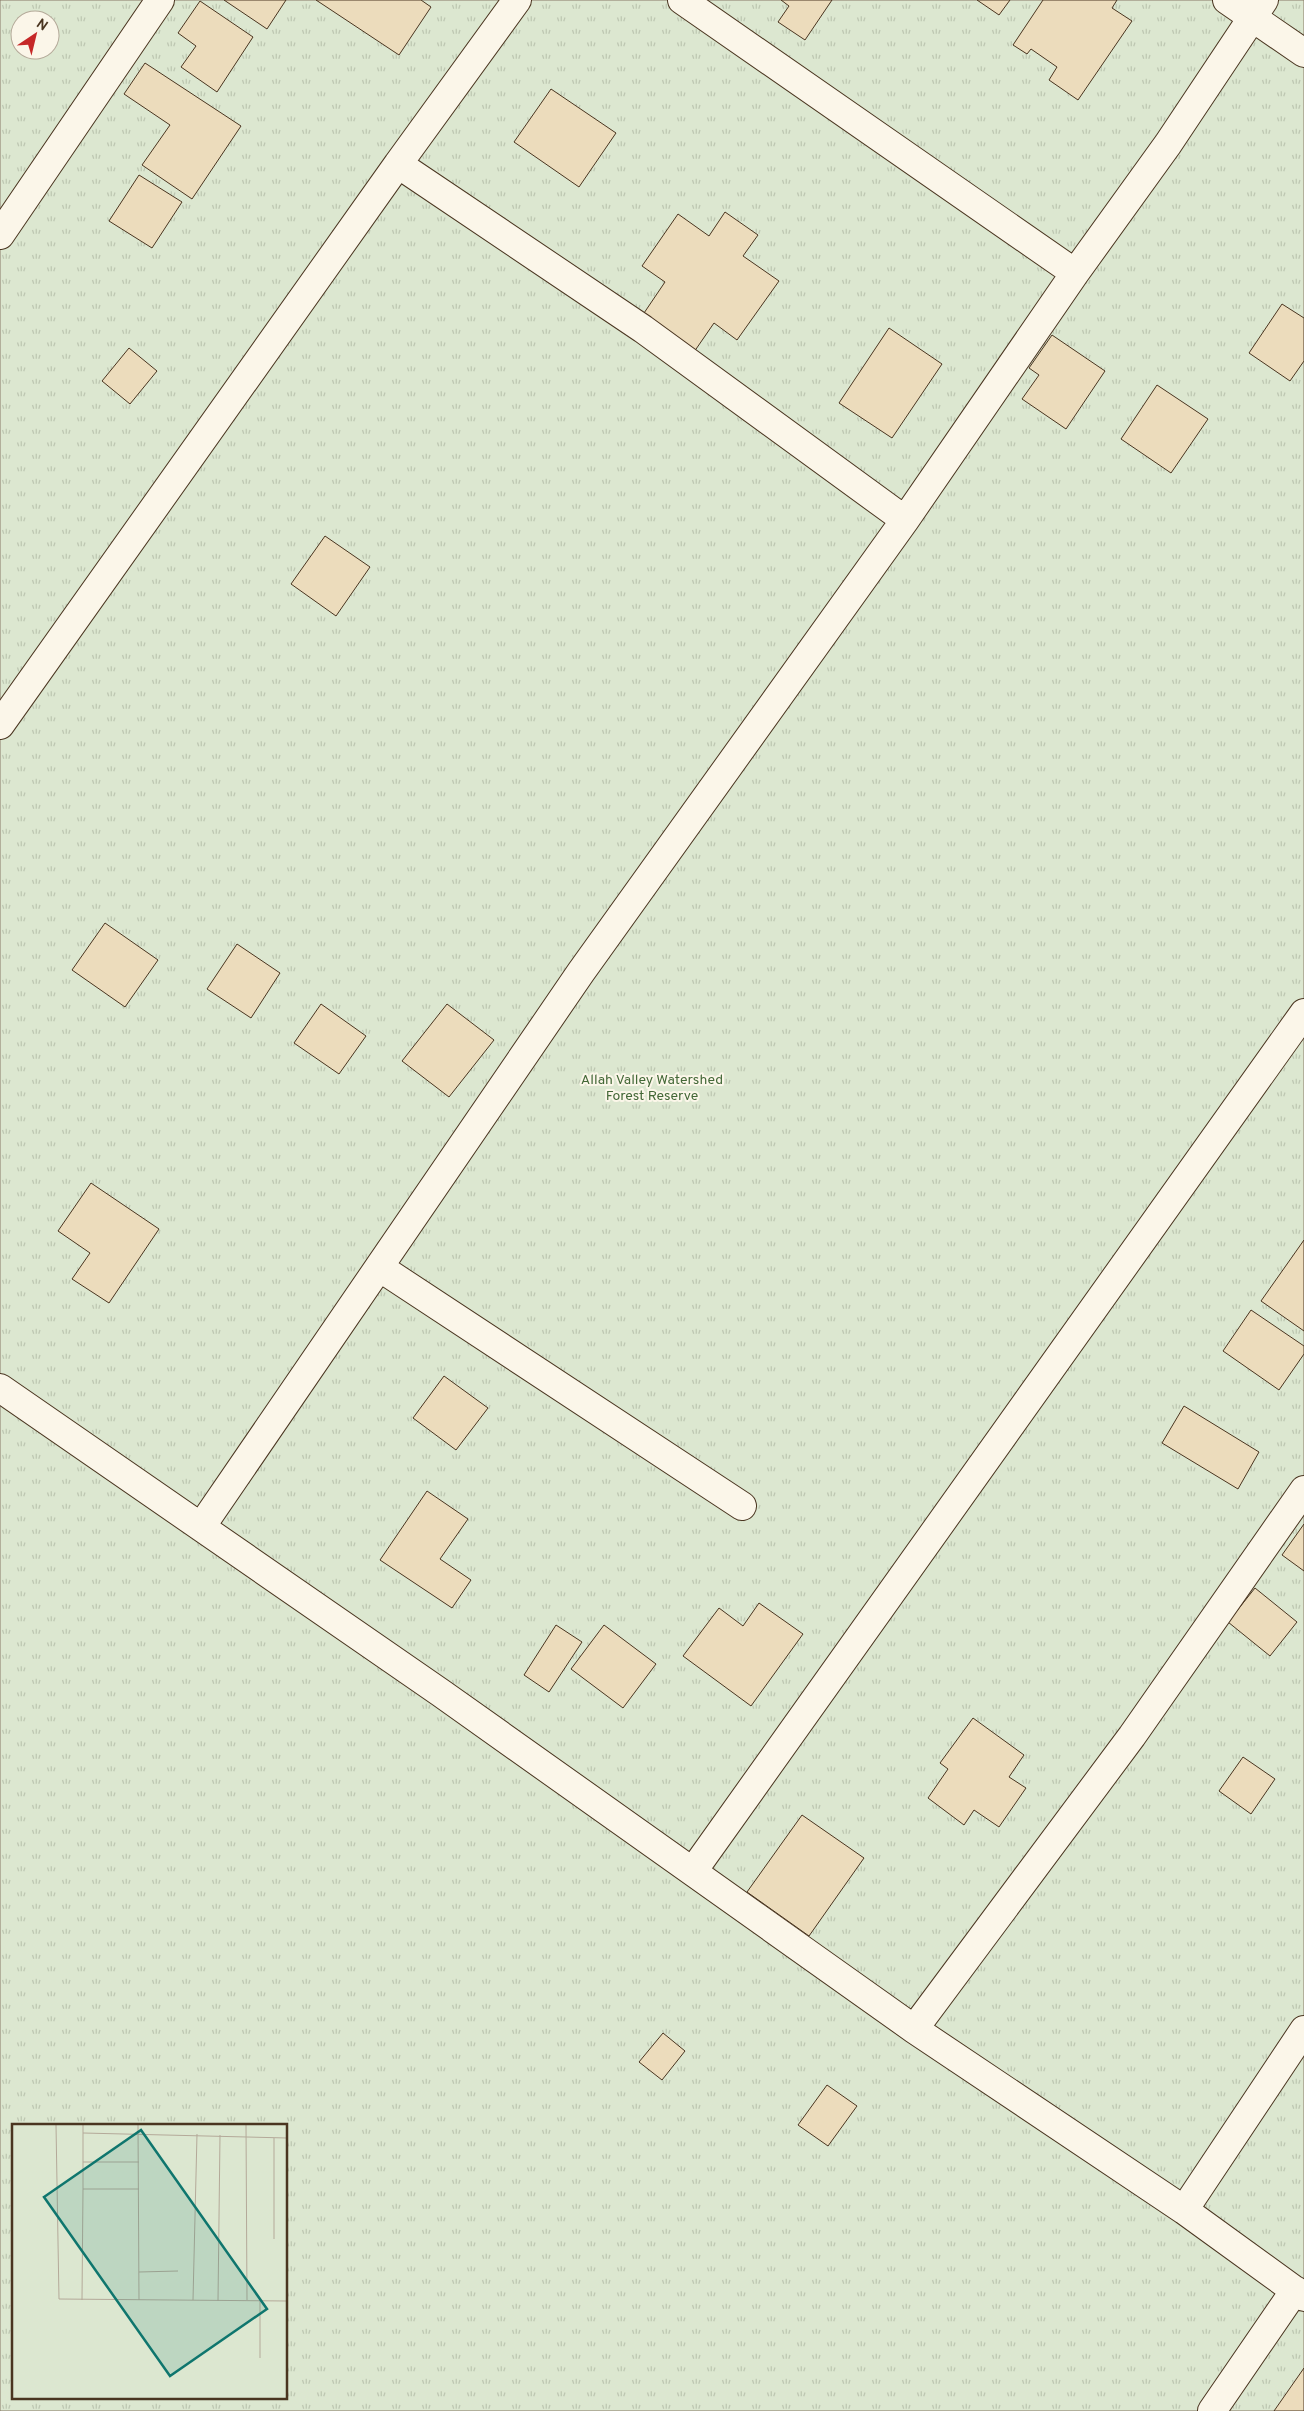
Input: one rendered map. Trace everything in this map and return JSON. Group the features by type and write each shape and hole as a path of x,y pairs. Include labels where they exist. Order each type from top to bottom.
{"street":[{"path":"0,235 160,0"},
{"path":"0,726 398,164 517,0"},
{"path":"682,0 1075,273"},
{"path":"1227,0 1258,9 1304,53"},
{"path":"201,1526 581,972 905,520 1075,273 1168,144 1258,9"},
{"path":"398,164 643,329 905,520"},
{"path":"693,1871 1304,1013"},
{"path":"379,1267 742,1506"},
{"path":"0,1388 201,1526 693,1871 914,2029 1184,2210 1300,2294 1212,2411"},
{"path":"914,2029 1132,1736 1304,1490"},
{"path":"1184,2210 1304,2030"}],"green space":[{"name":"Allah Valley Watershed Forest Reserve","path":"0,0 1304,0 1304,2411 0,2411"}],"building":[{"path":"224,0 286,0 267,29"},
{"path":"316,0 421,0 431,7 399,55"},
{"path":"781,0 832,0 805,40 778,22 789,6"},
{"path":"977,0 1010,0 999,15"},
{"path":"1043,0 1117,0 1112,8 1132,21 1078,100 1049,80 1057,67 1031,49 1027,54 1013,45"},
{"path":"200,1 253,37 217,92 181,67 196,46 178,33"},
{"path":"145,63 241,126 192,199 142,165 170,125 124,94"},
{"path":"551,89 616,133 579,187 514,142"},
{"path":"139,175 182,202 152,248 109,221"},
{"path":"725,212 758,235 743,256 779,281 737,340 714,323 694,352 642,316 665,282 642,266 678,214 709,236"},
{"path":"1282,304 1304,318 1304,361 1290,381 1249,353"},
{"path":"889,328 942,364 892,438 839,403"},
{"path":"1052,335 1105,371 1066,429 1022,399 1039,375 1029,368"},
{"path":"129,348 157,371 130,404 102,381"},
{"path":"1157,385 1208,419 1171,473 1121,439"},
{"path":"325,536 370,567 336,616 291,584"},
{"path":"105,923 158,960 125,1007 72,970"},
{"path":"237,944 280,973 251,1018 207,989"},
{"path":"321,1004 366,1036 339,1074 294,1043"},
{"path":"447,1004 494,1040 449,1097 402,1061"},
{"path":"91,1183 159,1229 109,1303 72,1279 90,1253 58,1231"},
{"path":"1304,1240 1304,1331 1261,1301"},
{"path":"1251,1310 1304,1346 1304,1354 1279,1390 1223,1351"},
{"path":"444,1376 488,1408 456,1450 413,1418"},
{"path":"1184,1406 1259,1452 1238,1489 1162,1443"},
{"path":"427,1491 468,1519 440,1559 471,1580 452,1608 380,1560"},
{"path":"1304,1524 1304,1571 1282,1555"},
{"path":"1255,1588 1297,1622 1270,1656 1228,1622"},
{"path":"759,1603 803,1634 751,1706 683,1656 719,1608 743,1626"},
{"path":"556,1625 582,1642 549,1692 524,1675"},
{"path":"604,1625 656,1664 623,1708 571,1669"},
{"path":"973,1718 1024,1755 1009,1777 1026,1788 999,1827 974,1810 964,1825 928,1798 948,1769 940,1763"},
{"path":"1243,1757 1275,1779 1251,1814 1219,1791"},
{"path":"802,1815 864,1858 809,1936 747,1892"},
{"path":"663,2033 685,2051 662,2080 639,2062"},
{"path":"827,2085 857,2106 828,2146 798,2125"},
{"path":"1304,2368 1304,2411 1274,2411"}]}
